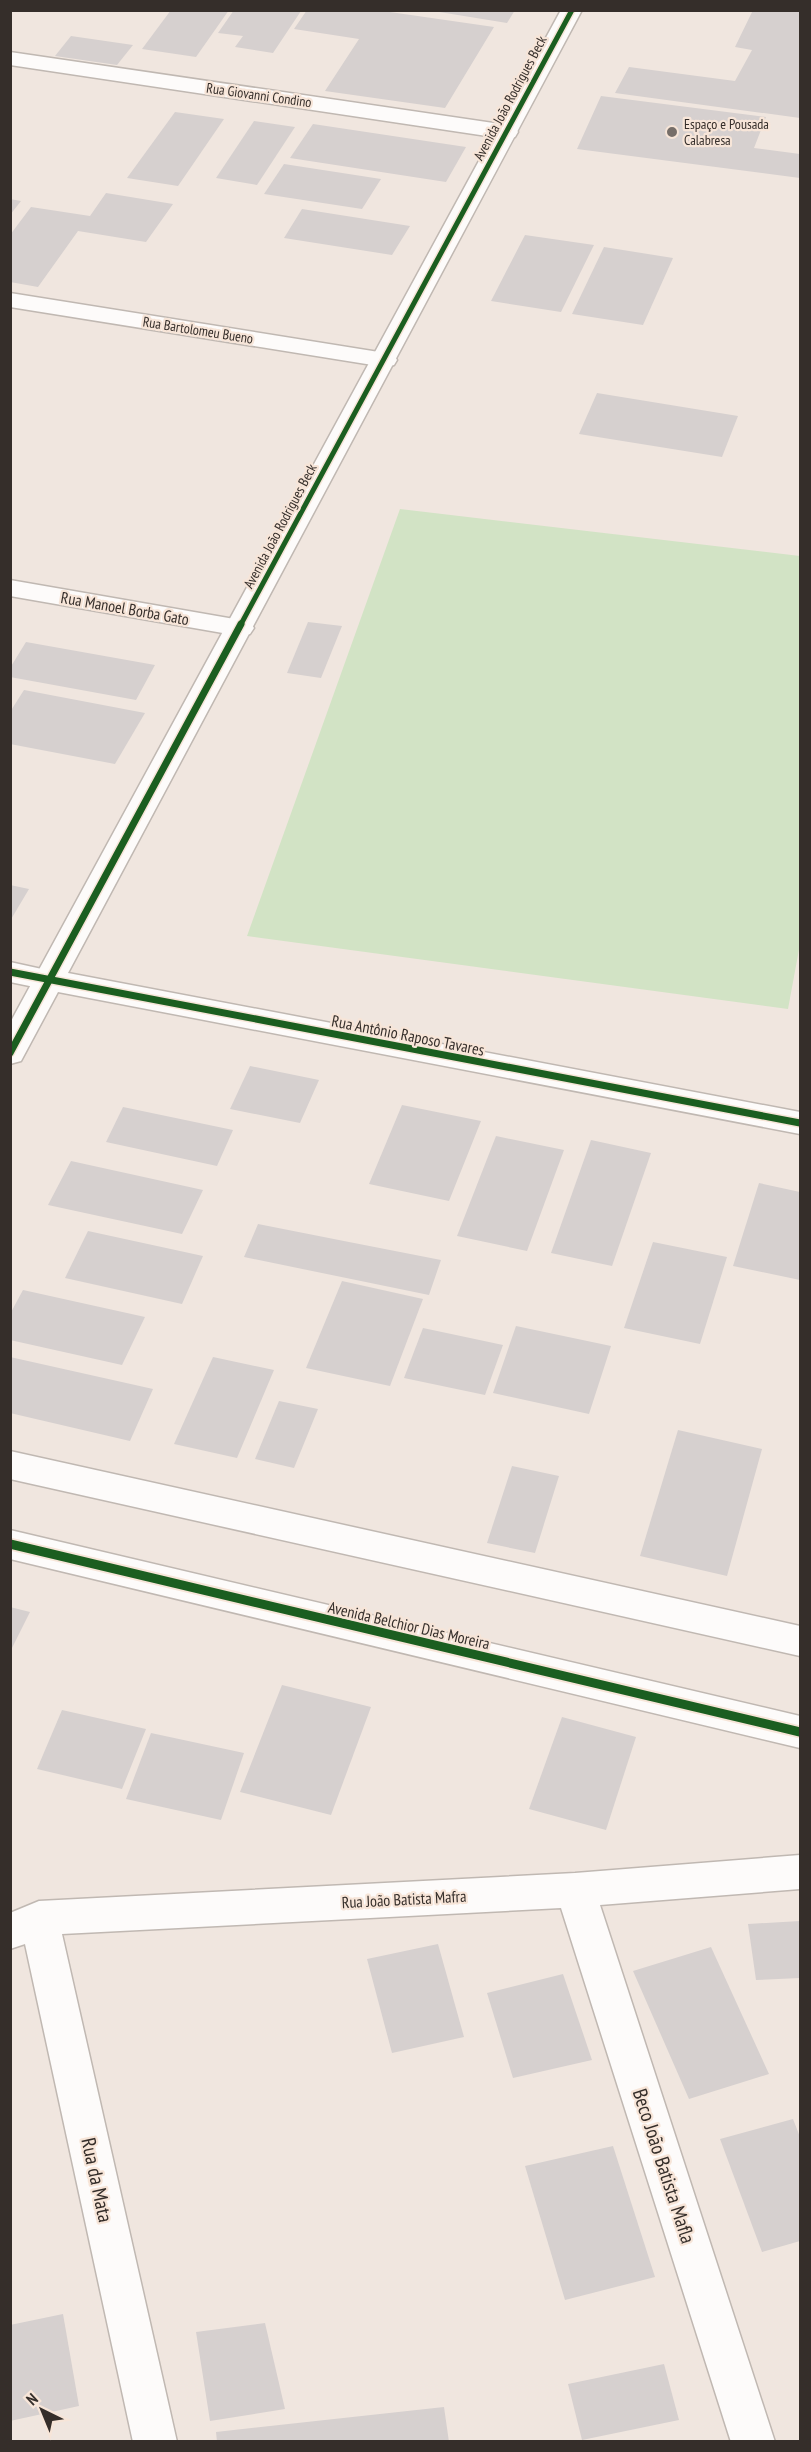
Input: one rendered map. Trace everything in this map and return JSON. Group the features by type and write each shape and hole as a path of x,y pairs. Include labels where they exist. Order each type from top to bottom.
{"street":[{"name":"Avenida João Rodrigues Beck","path":"10,1053 572,10"},
{"name":"Rua Giovanni Condino","path":"10,58 507,132"},
{"name":"Rua Bartolomeu Bueno","path":"10,300 385,360"},
{"name":"Rua Manoel Borba Gato","path":"10,588 240,628"},
{"name":"Rua Antônio Raposo Tavares","path":"10,972 801,1123"},
{"path":"10,1465 801,1641"},
{"name":"Avenida Belchior Dias Moreira","path":"10,1544 801,1732"},
{"name":"Rua João Batista Mafra","path":"25,1925 574,1890 801,1872"},
{"name":"Beco João Batista Mafla","path":"574,1890 753,2442"},
{"name":"Rua da Mata","path":"25,1925 155,2442"}],"green space":[{"path":"400,509 800,556 800,944 788,1009 247,936"}],"building":[{"path":"171,10 229,10 196,57 142,49"},
{"path":"234,10 301,11 273,53 235,47 243,36 218,33"},
{"path":"307,10 376,10 494,27 445,108 325,91 359,39 294,29"},
{"path":"427,10 515,10 507,23"},
{"path":"753,10 800,10 800,118 615,93 629,67 735,81 752,50 735,47"},
{"path":"71,36 133,45 117,65 55,56"},
{"name":"Espaço e Pousada Calabresa","path":"601,96 766,117 754,148 800,154 800,178 577,149"},
{"path":"175,112 224,119 178,186 127,178"},
{"path":"254,121 295,127 257,185 216,178"},
{"path":"313,124 466,147 446,182 290,158"},
{"path":"284,164 381,179 362,209 264,194"},
{"path":"106,193 173,204 146,242 78,231 38,287 10,282 10,235 31,207 90,216"},
{"path":"10,199 21,201 10,215"},
{"path":"302,209 410,226 392,255 284,238"},
{"path":"525,235 594,245 561,312 491,301"},
{"path":"604,247 673,258 643,325 572,314"},
{"path":"597,393 738,416 722,457 579,434"},
{"path":"308,622 342,626 321,678 287,673"},
{"path":"26,642 155,665 136,700 10,677 10,668"},
{"path":"24,690 145,713 115,764 10,744 10,712"},
{"path":"10,885 29,889 10,921"},
{"path":"250,1066 319,1080 300,1123 230,1109"},
{"path":"402,1105 481,1121 449,1201 369,1184"},
{"path":"123,1107 233,1130 217,1166 106,1142"},
{"path":"496,1136 564,1150 527,1251 457,1236"},
{"path":"591,1140 651,1153 612,1266 551,1253"},
{"path":"71,1161 203,1190 182,1234 48,1205"},
{"path":"759,1183 800,1192 800,1280 733,1266"},
{"path":"258,1224 441,1260 429,1295 244,1257"},
{"path":"88,1231 203,1256 182,1304 65,1278"},
{"path":"653,1242 727,1257 700,1344 624,1328"},
{"path":"342,1281 423,1299 390,1386 306,1368"},
{"path":"23,1290 145,1317 122,1365 10,1340 10,1314"},
{"path":"516,1326 611,1346 589,1414 493,1393"},
{"path":"423,1328 503,1345 485,1395 404,1378"},
{"path":"10,1357 153,1389 130,1441 10,1413"},
{"path":"213,1357 274,1370 237,1458 174,1444"},
{"path":"279,1401 318,1409 294,1468 255,1459"},
{"path":"678,1430 762,1449 727,1576 640,1556"},
{"path":"512,1466 559,1476 535,1553 487,1543"},
{"path":"10,1607 30,1612 10,1652"},
{"path":"282,1685 371,1707 331,1815 240,1792"},
{"path":"62,1710 146,1729 122,1789 37,1769"},
{"path":"562,1717 636,1737 606,1830 529,1809"},
{"path":"151,1733 244,1753 221,1820 126,1799"},
{"path":"800,1921 800,1978 756,1980 748,1924"},
{"path":"438,1944 464,2037 392,2053 367,1959"},
{"path":"711,1947 769,2074 689,2099 633,1971"},
{"path":"563,1974 592,2060 513,2078 487,1993"},
{"path":"793,2119 800,2137 800,2241 762,2252 720,2139"},
{"path":"613,2146 655,2277 565,2300 525,2166"},
{"path":"63,2314 79,2406 10,2421 10,2325"},
{"path":"265,2323 285,2409 210,2421 196,2332"},
{"path":"664,2364 679,2420 582,2440 568,2384"},
{"path":"444,2407 449,2442 217,2442 216,2432"}],"cycle path":[{"path":"10,1053 572,10"},
{"path":"10,972 800,1123"},
{"path":"10,1544 800,1732"}],"place":[{"name":"Espaço e Pousada Calabresa","path":"672,132"}]}
